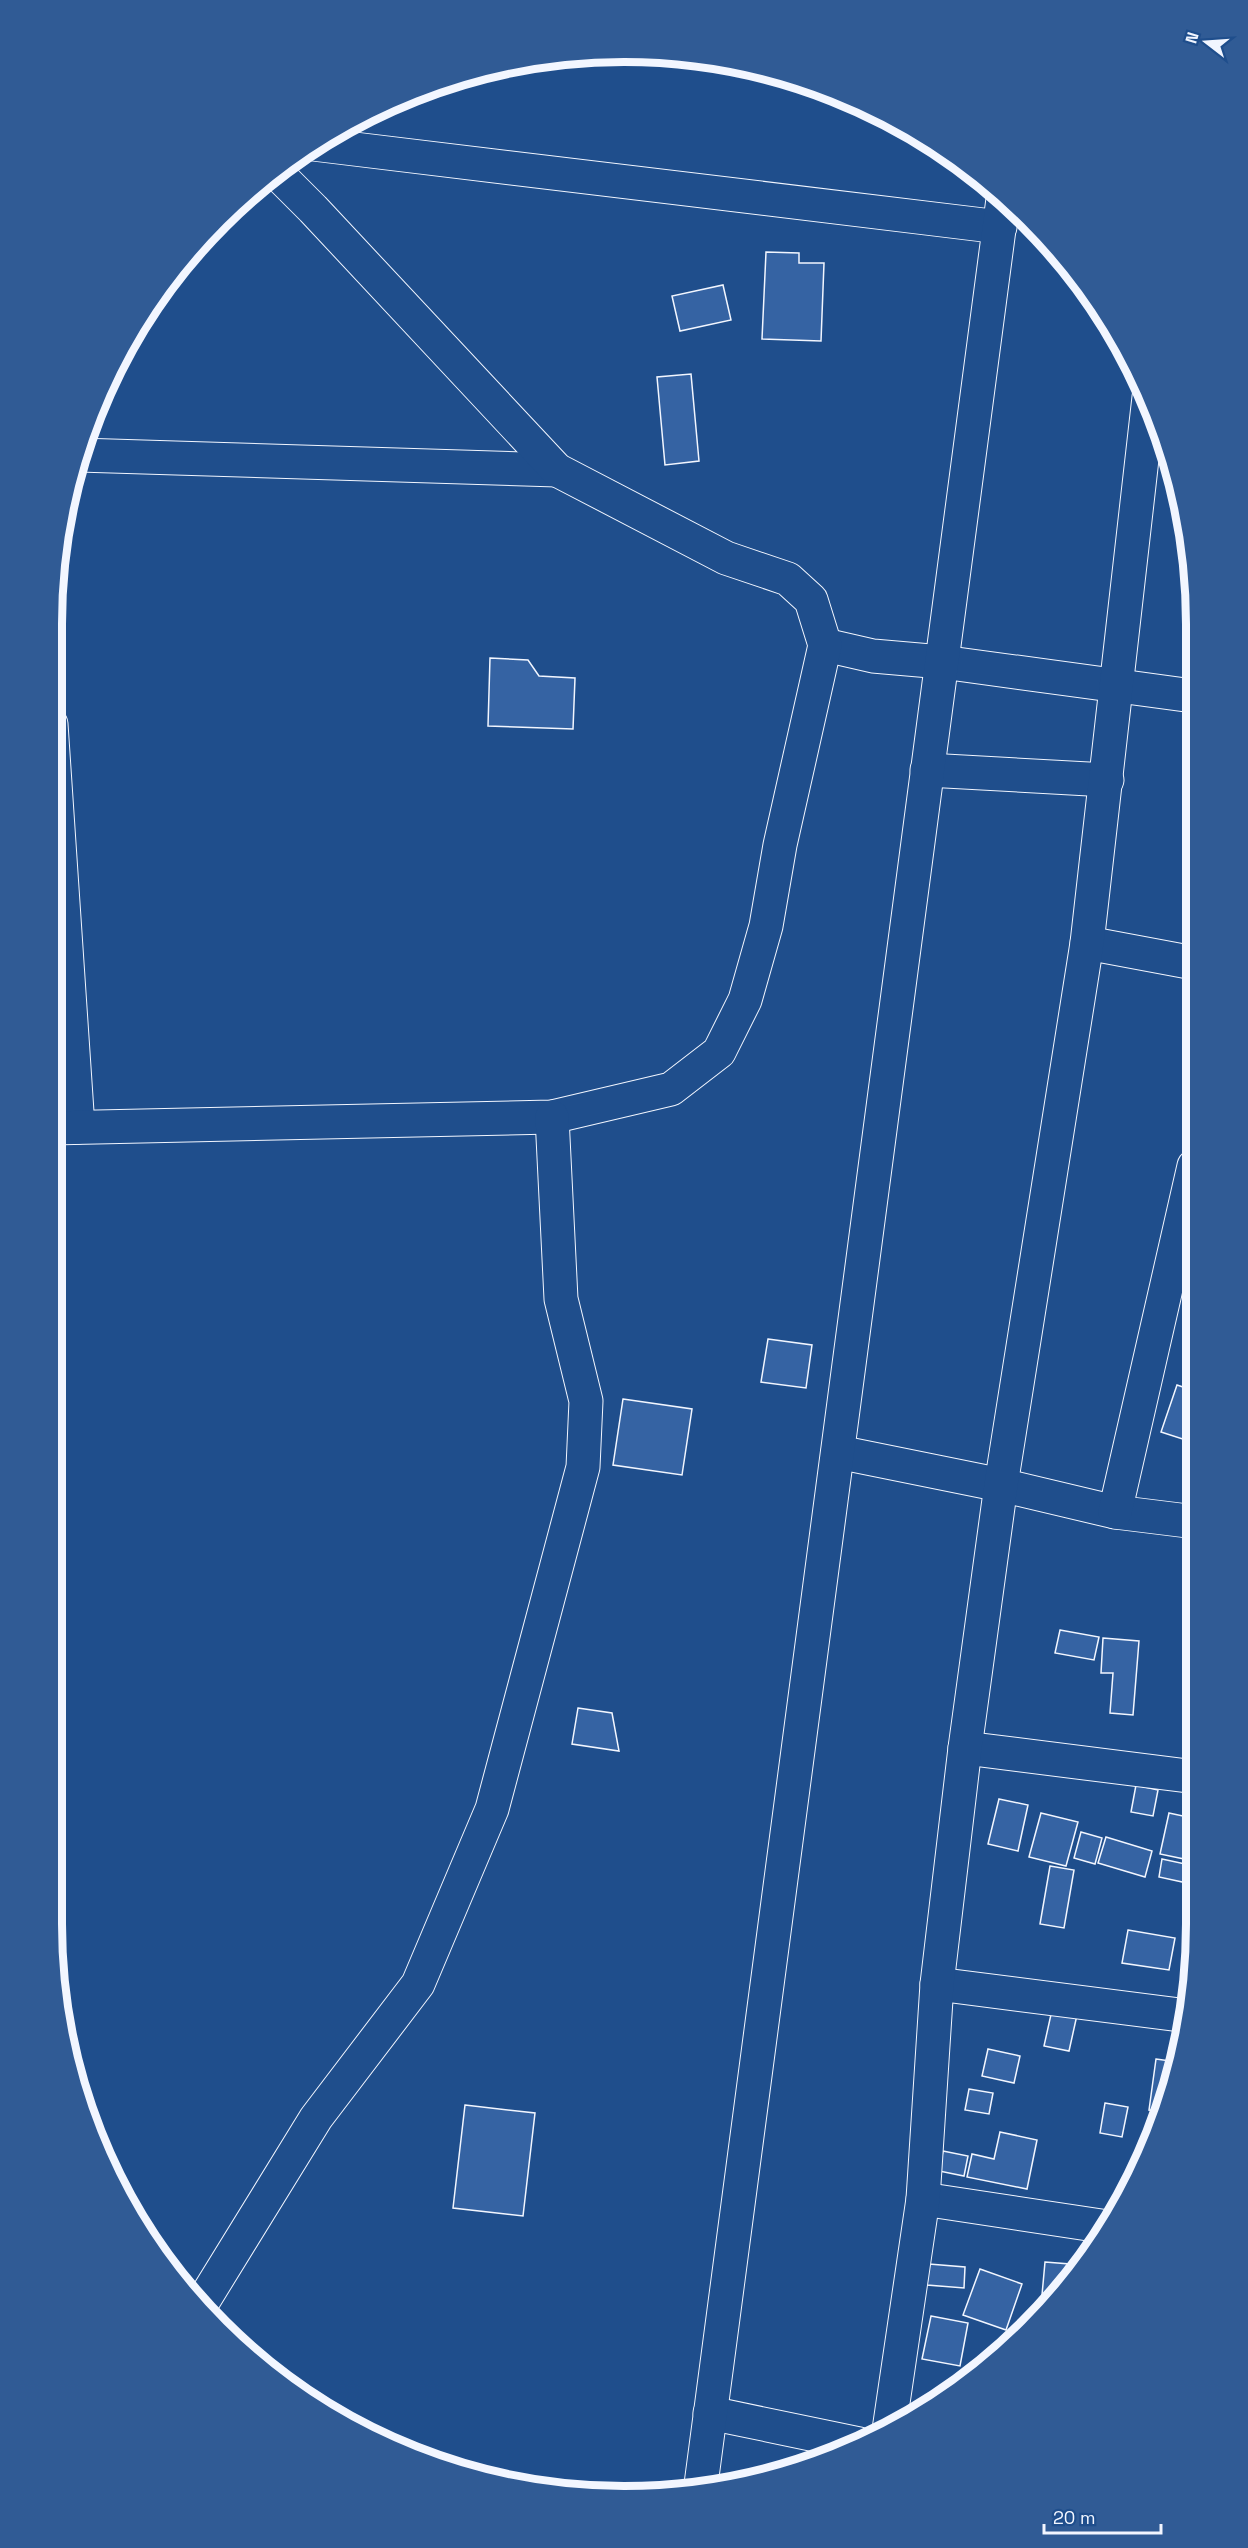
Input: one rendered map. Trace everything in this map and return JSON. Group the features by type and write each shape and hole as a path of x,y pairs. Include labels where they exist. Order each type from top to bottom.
{"street":[{"path":"329,146 1001,213 701,2481"},
{"path":"62,1066 64,1128 552,1117 671,1089 719,1053 745,999 766,926 780,845 825,645 811,600 788,579 726,558 557,470 282,178"},
{"path":"891,2419 923,2199 937,1984 965,1748 1001,1485 1087,943 1147,416"},
{"path":"87,455 557,470"},
{"path":"825,645 873,656 942,662 1186,695"},
{"path":"927,770 1107,780"},
{"path":"1087,943 1186,962"},
{"path":"205,2299 316,2118 418,1984 492,1809 583,1467 586,1401 561,1299 552,1117"},
{"path":"1115,1512 1186,1201"},
{"path":"838,1452 1001,1485 1115,1512 1186,1521"},
{"path":"965,1748 1186,1776"},
{"path":"937,1984 1179,2015"},
{"path":"923,2199 1099,2226"},
{"path":"710,2414 845,2441"}],"building":[{"path":"766,252 799,253 799,263 824,263 821,341 762,339"},
{"path":"723,285 731,320 680,331 672,296"},
{"path":"691,374 699,461 665,465 657,377"},
{"path":"490,658 528,660 539,676 575,678 573,729 488,726"},
{"path":"768,1339 812,1345 806,1388 761,1382"},
{"path":"1177,1385 1186,1388 1186,1440 1161,1432"},
{"path":"623,1399 692,1409 682,1475 613,1465"},
{"path":"1060,1630 1099,1637 1094,1660 1055,1653"},
{"path":"1103,1638 1139,1641 1133,1715 1110,1713 1113,1673 1101,1673"},
{"path":"578,1708 612,1713 619,1751 572,1744"},
{"path":"1136,1785 1158,1790 1153,1816 1131,1812"},
{"path":"999,1799 1028,1805 1018,1851 988,1844"},
{"path":"1041,1813 1078,1822 1066,1866 1029,1857"},
{"path":"1169,1813 1186,1817 1186,1859 1160,1854"},
{"path":"1081,1832 1102,1838 1095,1864 1074,1858"},
{"path":"1106,1837 1152,1851 1145,1877 1098,1863"},
{"path":"1162,1859 1186,1864 1186,1883 1159,1877"},
{"path":"1050,1866 1074,1870 1064,1928 1040,1924"},
{"path":"1128,1930 1175,1938 1169,1970 1122,1963"},
{"path":"1052,2010 1077,2015 1069,2051 1044,2046"},
{"path":"988,2049 1020,2056 1014,2083 982,2076"},
{"path":"1156,2059 1169,2061 1155,2111 1149,2110"},
{"path":"969,2089 993,2093 989,2114 965,2110"},
{"path":"1105,2103 1128,2107 1122,2137 1100,2133"},
{"path":"465,2105 535,2113 523,2216 453,2208"},
{"path":"1000,2132 1037,2140 1027,2189 967,2177 972,2154 994,2159"},
{"path":"943,2151 968,2156 964,2176 939,2171"},
{"path":"1045,2262 1071,2264 1047,2295 1041,2301"},
{"path":"929,2264 965,2267 964,2288 927,2285"},
{"path":"980,2269 1022,2284 1006,2330 963,2315"},
{"path":"931,2316 968,2323 960,2366 922,2359"}]}
